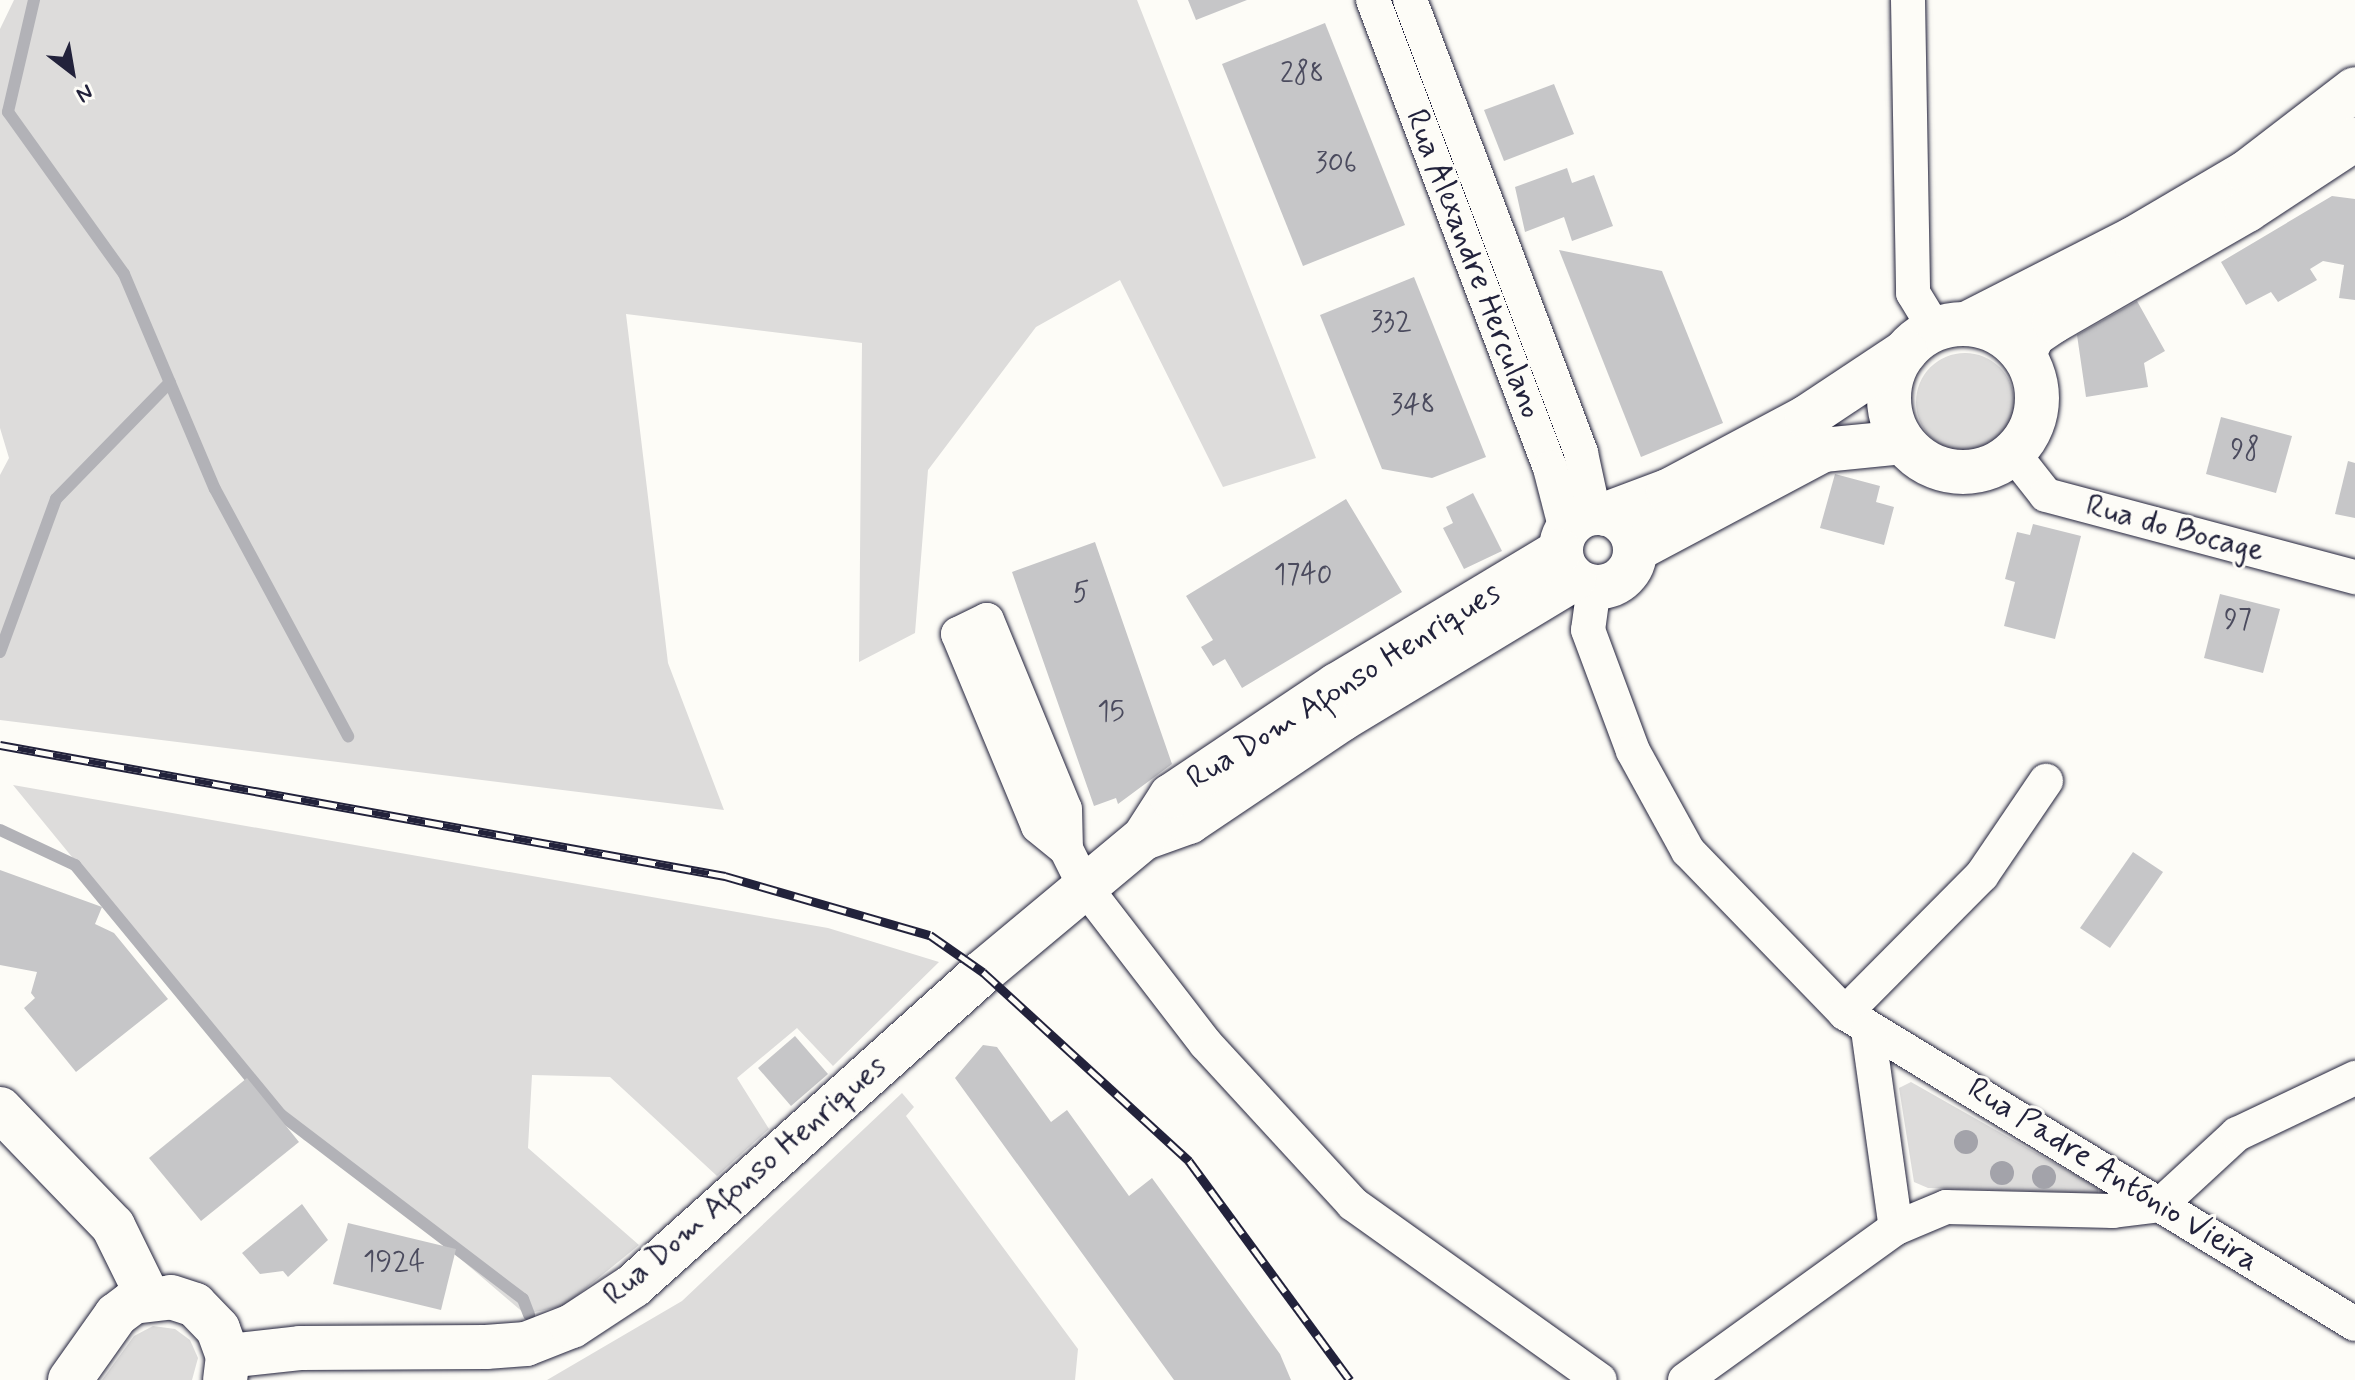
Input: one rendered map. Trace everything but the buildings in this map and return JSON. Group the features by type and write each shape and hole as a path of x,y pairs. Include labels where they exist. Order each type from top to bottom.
{"street":[{"name":"Rua Alexandre Herculano","path":"1373,0 1550,468 1583,546"},
{"name":"Rua Alexandre Herculano","path":"1410,0 1581,453 1583,546"},
{"path":"1908,0 1913,293 1936,335"},
{"name":"Rua Dom Afonso Henriques","path":"226,1368 300,1348 526,1344 572,1326 633,1286 1076,868 1189,822 1342,719 1583,546 1668,491 1807,417 1936,335 2133,239 2247,172 2355,89"},
{"path":"2024,354 2033,335 2054,321 2247,210 2355,139"},
{"path":"1999,332 2024,354 2034,373 2037,405 2027,436 2013,453 1986,468 1956,472 1917,457 1903,442 1889,407 1894,369 1936,335 1999,332"},
{"name":"Rua Dom Afonso Henriques","path":"1583,546 1627,574 1635,550 1823,450 1903,442"},
{"name":"Rua do Bocage","path":"2013,453 2046,495 2355,577"},
{"name":"Rua Padre António Vieira","path":"1583,546 1588,630 1633,751 1688,851 1857,1022 1917,1054 2355,1324"},
{"path":"1076,868 1065,809 987,620 958,634 1038,826 1076,868 1206,1044 1353,1204 1600,1380"},
{"path":"1896,1228 1857,1022 1982,875 2046,781"},
{"path":"1685,1380 1896,1228 1946,1207 2113,1211 2160,1205 2237,1134 2355,1078"},
{"path":"0,1109 113,1226 148,1297"},
{"path":"70,1380 116,1315 148,1297 171,1297 195,1305 218,1329 226,1368"}],"shaded area":[{"path":"14,0 1137,0 1316,458 1223,487 1120,280 1036,327 928,470 915,633 859,662 862,343 626,314 668,663 724,810 0,720 0,475 9,458 0,428 0,29"},
{"path":"1965,353 1984,357 2000,367 2010,383 2014,402 2010,421 2000,437 1984,447 1965,451 1946,447 1930,437 1920,421 1916,402 1920,383 1930,367 1946,357"},
{"path":"13,785 828,928 939,962 833,1066 797,1028 737,1078 769,1129 717,1176 610,1077 532,1075 528,1148 639,1245 564,1306 525,1314 340,1156 304,1140"},
{"path":"1911,1082 2098,1188 2098,1193 1928,1188 1914,1182 1899,1088"},
{"path":"902,1093 914,1107 906,1116 1078,1349 1075,1380 547,1380 682,1301"},
{"path":"153,1326 175,1329 190,1340 198,1358 192,1380 102,1380 134,1336"}],"waterway":[{"path":"34,0 8,112 124,274 215,489 348,736"},
{"path":"0,652 56,499 170,382"},
{"path":"0,830 75,865 280,1114 523,1299 529,1315"}],"railway":[{"path":"0,745 725,876 930,935 983,972 1189,1161 1350,1380"}]}
